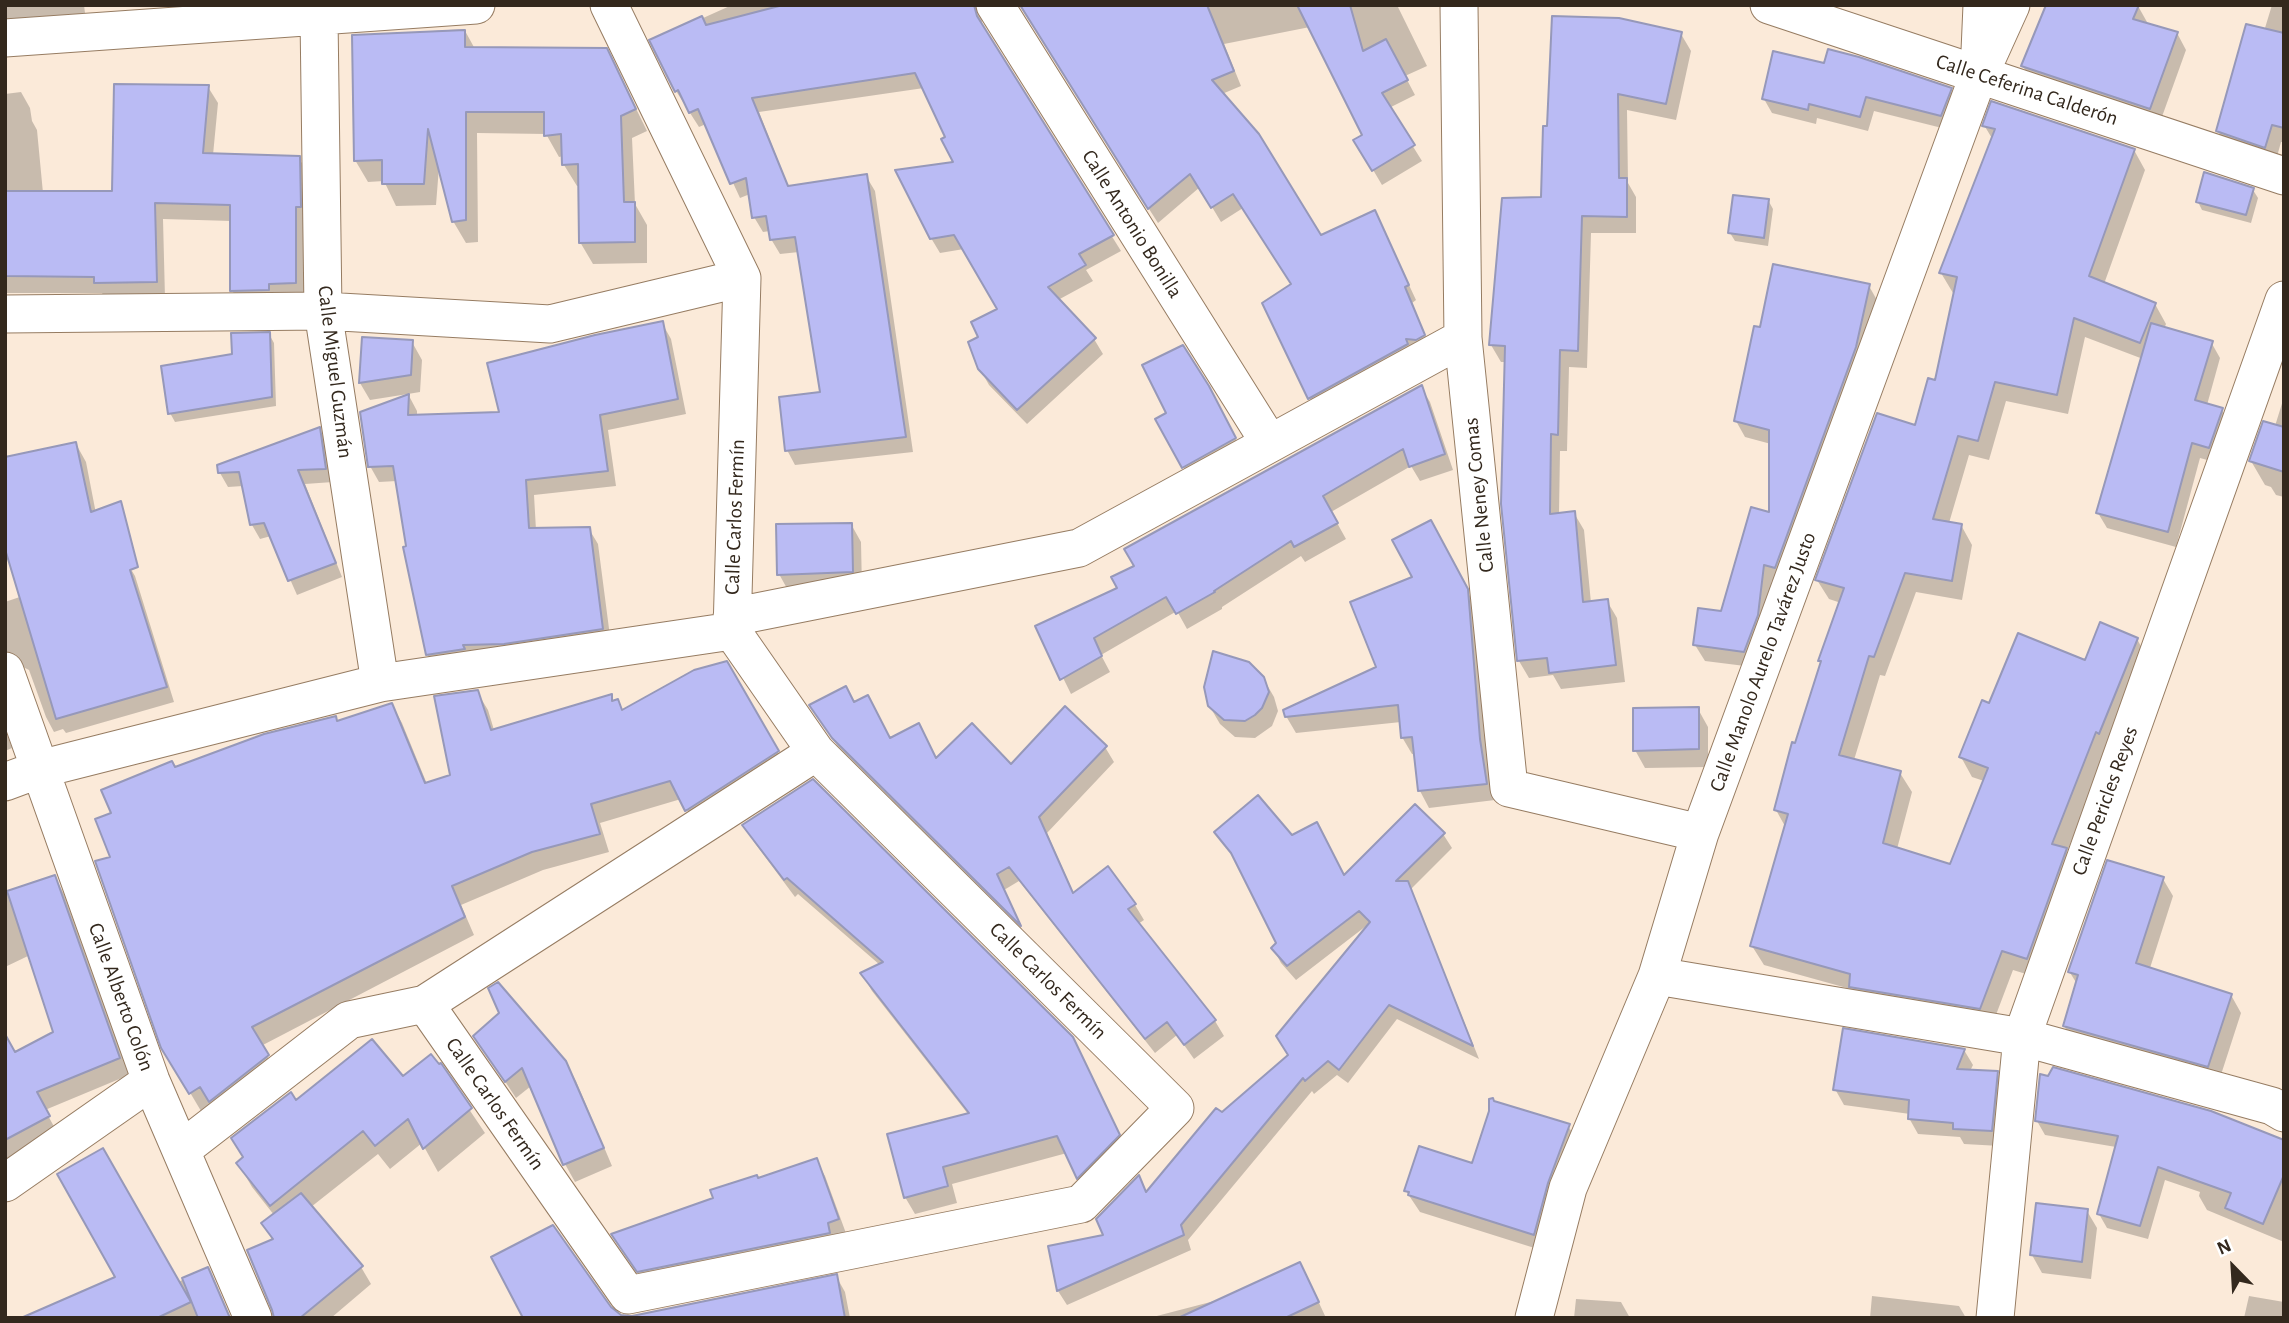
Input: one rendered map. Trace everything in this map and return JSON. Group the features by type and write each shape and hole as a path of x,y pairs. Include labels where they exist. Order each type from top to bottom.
{"street":[{"path":"5,38 476,5"},
{"name":"Calle Carlos Fermín","path":"425,1004 628,1294 1081,1204 1175,1108 816,752 732,624 742,278 609,5"},
{"name":"Calle Antonio Bonilla","path":"995,5 1269,442"},
{"name":"Calle Neney Comas","path":"1459,5 1463,338 1509,788 1700,833"},
{"name":"Calle Ceferina Calderón","path":"1769,5 2284,176"},
{"name":"Calle Manolo Aurelo Tavárez Justo","path":"1534,1318 1568,1188 1657,976 1700,833 1979,74 1982,5"},
{"path":"1979,74 2011,5"},
{"name":"Calle Miguel Guzmán","path":"319,17 323,311 380,683"},
{"path":"5,314 323,311 550,324 742,278"},
{"name":"Calle Pericles Reyes","path":"1995,1318 2022,1037 2284,300"},
{"path":"5,782 40,769 380,683 732,624 1079,548 1463,338"},
{"name":"Calle Alberto Colón","path":"5,671 151,1081 253,1318"},
{"path":"181,1150 349,1020 425,1004 816,752"},
{"path":"1657,976 2022,1037 2272,1106 2284,1113"},
{"path":"5,1183 151,1081"}],"building":[{"path":"783,5 974,5 977,16 1114,235 1079,254 1086,265 1048,287 1096,338 1017,410 978,369 968,342 978,337 971,322 997,309 954,235 930,239 895,170 953,162 941,139 945,137 915,73 752,98 788,186 867,174 906,437 785,451 779,397 820,392 795,237 770,240 766,216 752,218 746,178 730,184 698,109 689,113 678,90 675,92 649,40 702,16 706,25"},
{"path":"1020,5 1207,5 1234,71 1212,80 1259,134 1321,235 1375,210 1409,285 1405,287 1425,335 1416,340 1406,339 1408,344 1308,399 1262,303 1291,284 1233,194 1211,208 1190,174 1148,209"},
{"path":"1297,5 1350,5 1363,51 1386,39 1408,80 1382,93 1415,145 1372,171 1353,140 1362,135"},
{"path":"2046,5 2139,5 2133,19 2178,32 2150,109 2021,66"},
{"path":"1552,16 1619,18 1682,32 1666,104 1618,94 1619,178 1627,178 1627,217 1582,216 1578,351 1560,350 1558,435 1551,434 1550,514 1575,511 1583,602 1608,599 1616,665 1549,673 1547,658 1517,661 1501,504 1505,346 1489,345 1502,198 1541,197 1543,126 1547,126"},
{"path":"2246,24 2284,33 2284,128 2272,125 2265,148 2216,131"},
{"path":"465,30 465,47 607,48 636,109 621,116 624,202 635,202 635,242 579,243 578,164 562,165 561,134 544,136 544,112 466,112 466,220 452,222 428,129 424,184 382,184 382,160 354,161 352,35"},
{"path":"1828,49 1952,88 1941,116 1866,97 1860,117 1809,104 1808,110 1762,99 1773,51 1824,63"},
{"path":"114,84 209,85 203,153 300,156 301,207 296,207 296,283 269,284 269,290 230,291 230,205 155,203 157,282 94,283 94,277 5,276 5,191 112,191"},
{"path":"1991,101 2135,149 2089,276 2156,303 2140,343 2074,318 2057,395 1995,382 1978,441 1958,436 1933,519 1962,524 1952,581 1905,573 1874,657 1869,656 1839,755 1901,771 1883,843 1950,864 1988,768 1959,757 1982,700 1989,703 2018,633 2085,660 2100,622 2138,638 2099,734 2096,732 2052,844 2067,848 2027,959 2002,951 1980,1009 1849,987 1850,974 1750,946 1788,814 1774,810 1792,742 1795,743 1821,661 1818,661 1844,588 1815,580 1877,413 1915,425 1928,378 1935,380 1957,277 1939,273 1995,129 1982,126"},
{"path":"2204,172 2254,188 2246,215 2196,202"},
{"path":"1733,195 1769,199 1764,238 1728,233"},
{"path":"1773,264 1870,284 1856,347 1775,568 1764,565 1758,615 1744,652 1693,645 1698,608 1721,611 1751,507 1769,512 1769,430 1734,421 1754,326 1760,327"},
{"path":"663,321 678,399 600,415 608,471 526,480 529,528 590,527 603,629 504,644 463,645 465,649 426,655 403,547 406,546 393,466 368,467 360,412 409,394 408,415 499,412 487,363 595,335"},
{"path":"2151,323 2213,341 2195,400 2223,408 2209,448 2192,443 2168,532 2096,513"},
{"path":"270,332 272,397 168,414 161,366 232,354 231,333"},
{"path":"362,337 413,340 411,375 359,383"},
{"path":"1183,345 1209,386 1236,438 1182,468 1155,419 1166,413 1142,365"},
{"path":"1422,385 1445,454 1409,467 1403,449 1323,496 1338,523 1294,547 1291,541 1215,592 1176,614 1166,597 1094,638 1102,656 1060,680 1035,626 1117,588 1111,577 1134,566 1124,549"},
{"path":"2263,421 2284,427 2284,472 2249,461"},
{"path":"320,427 326,469 298,470 336,563 288,581 264,523 250,525 239,472 218,473 217,465"},
{"path":"76,442 91,512 121,501 138,567 130,570 167,687 56,719 5,549 5,457"},
{"path":"1431,520 1468,589 1480,739 1487,784 1418,791 1412,737 1401,738 1398,705 1285,717 1283,710 1376,667 1350,602 1412,577 1392,540"},
{"path":"852,523 853,572 777,575 776,524"},
{"path":"1213,651 1249,662 1264,677 1269,692 1262,708 1245,721 1224,720 1208,706 1204,687"},
{"path":"727,661 779,751 685,811 670,781 591,804 600,834 532,852 452,886 465,917 252,1027 269,1055 209,1102 200,1087 189,1094 161,1048 95,861 110,857 95,819 111,813 101,790 172,761 175,767 264,734 336,716 337,721 392,703 425,783 450,775 434,696 478,690 491,730 612,694 612,701 618,699 622,710 694,670"},
{"path":"846,686 854,702 868,695 890,738 919,723 936,758 972,723 1011,764 1065,706 1107,746 1039,817 1073,893 1108,866 1136,904 1128,909 1216,1020 1184,1045 1167,1022 1145,1039 1009,867 997,874 1021,926 832,738 809,705"},
{"path":"1699,707 1699,749 1633,751 1633,708"},
{"path":"813,779 1073,1037 1120,1135 1077,1179 1057,1136 943,1167 948,1186 904,1198 887,1134 969,1113 860,973 883,962 787,878 784,880 742,825"},
{"path":"1258,795 1292,835 1317,822 1344,875 1415,804 1445,833 1396,881 1408,881 1473,1046 1389,1005 1339,1070 1328,1061 1305,1081 1303,1078 1181,1225 1184,1235 1057,1291 1048,1246 1103,1235 1096,1219 1139,1175 1146,1192 1216,1108 1222,1112 1288,1055 1276,1036 1370,922 1359,911 1287,966 1271,948 1276,943 1231,853 1214,832"},
{"path":"2107,860 2164,877 2136,963 2232,994 2208,1067 2063,1026 2078,975 2068,972"},
{"path":"55,875 120,1058 37,1092 50,1116 5,1140 5,1034 15,1052 53,1032 7,891"},
{"path":"498,982 566,1061 604,1148 563,1165 522,1068 505,1082 473,1036 499,1013 488,988"},
{"path":"1843,1028 1965,1049 1957,1069 1998,1071 1992,1131 1953,1129 1953,1123 1908,1119 1909,1100 1833,1090"},
{"path":"372,1039 403,1076 431,1054 441,1063 472,1108 423,1149 408,1119 375,1146 363,1131 270,1206 236,1163 243,1157 231,1138 291,1092 296,1100"},
{"path":"2053,1067 2211,1111 2284,1140 2284,1175 2263,1224 2225,1208 2231,1193 2158,1167 2140,1226 2097,1214 2118,1136 2035,1121 2040,1074 2048,1076"},
{"path":"1493,1098 1494,1101 1570,1124 1548,1183 1534,1235 1408,1195 1409,1192 1404,1191 1419,1146 1472,1163 1489,1111 1489,1099"},
{"path":"103,1148 191,1302 157,1318 21,1318 115,1277 57,1174"},
{"path":"817,1158 839,1219 828,1223 830,1233 637,1272 611,1234 713,1198 710,1190 757,1175 758,1178"},
{"path":"301,1193 363,1266 300,1318 274,1318 247,1250 273,1239 261,1223"},
{"path":"2036,1203 2088,1209 2082,1262 2030,1255"},
{"path":"553,1225 611,1307 621,1315 632,1316 837,1274 845,1318 523,1318 491,1257"},
{"path":"1300,1262 1319,1302 1285,1318 1178,1318"},
{"path":"208,1267 230,1318 198,1318 182,1278"}]}
